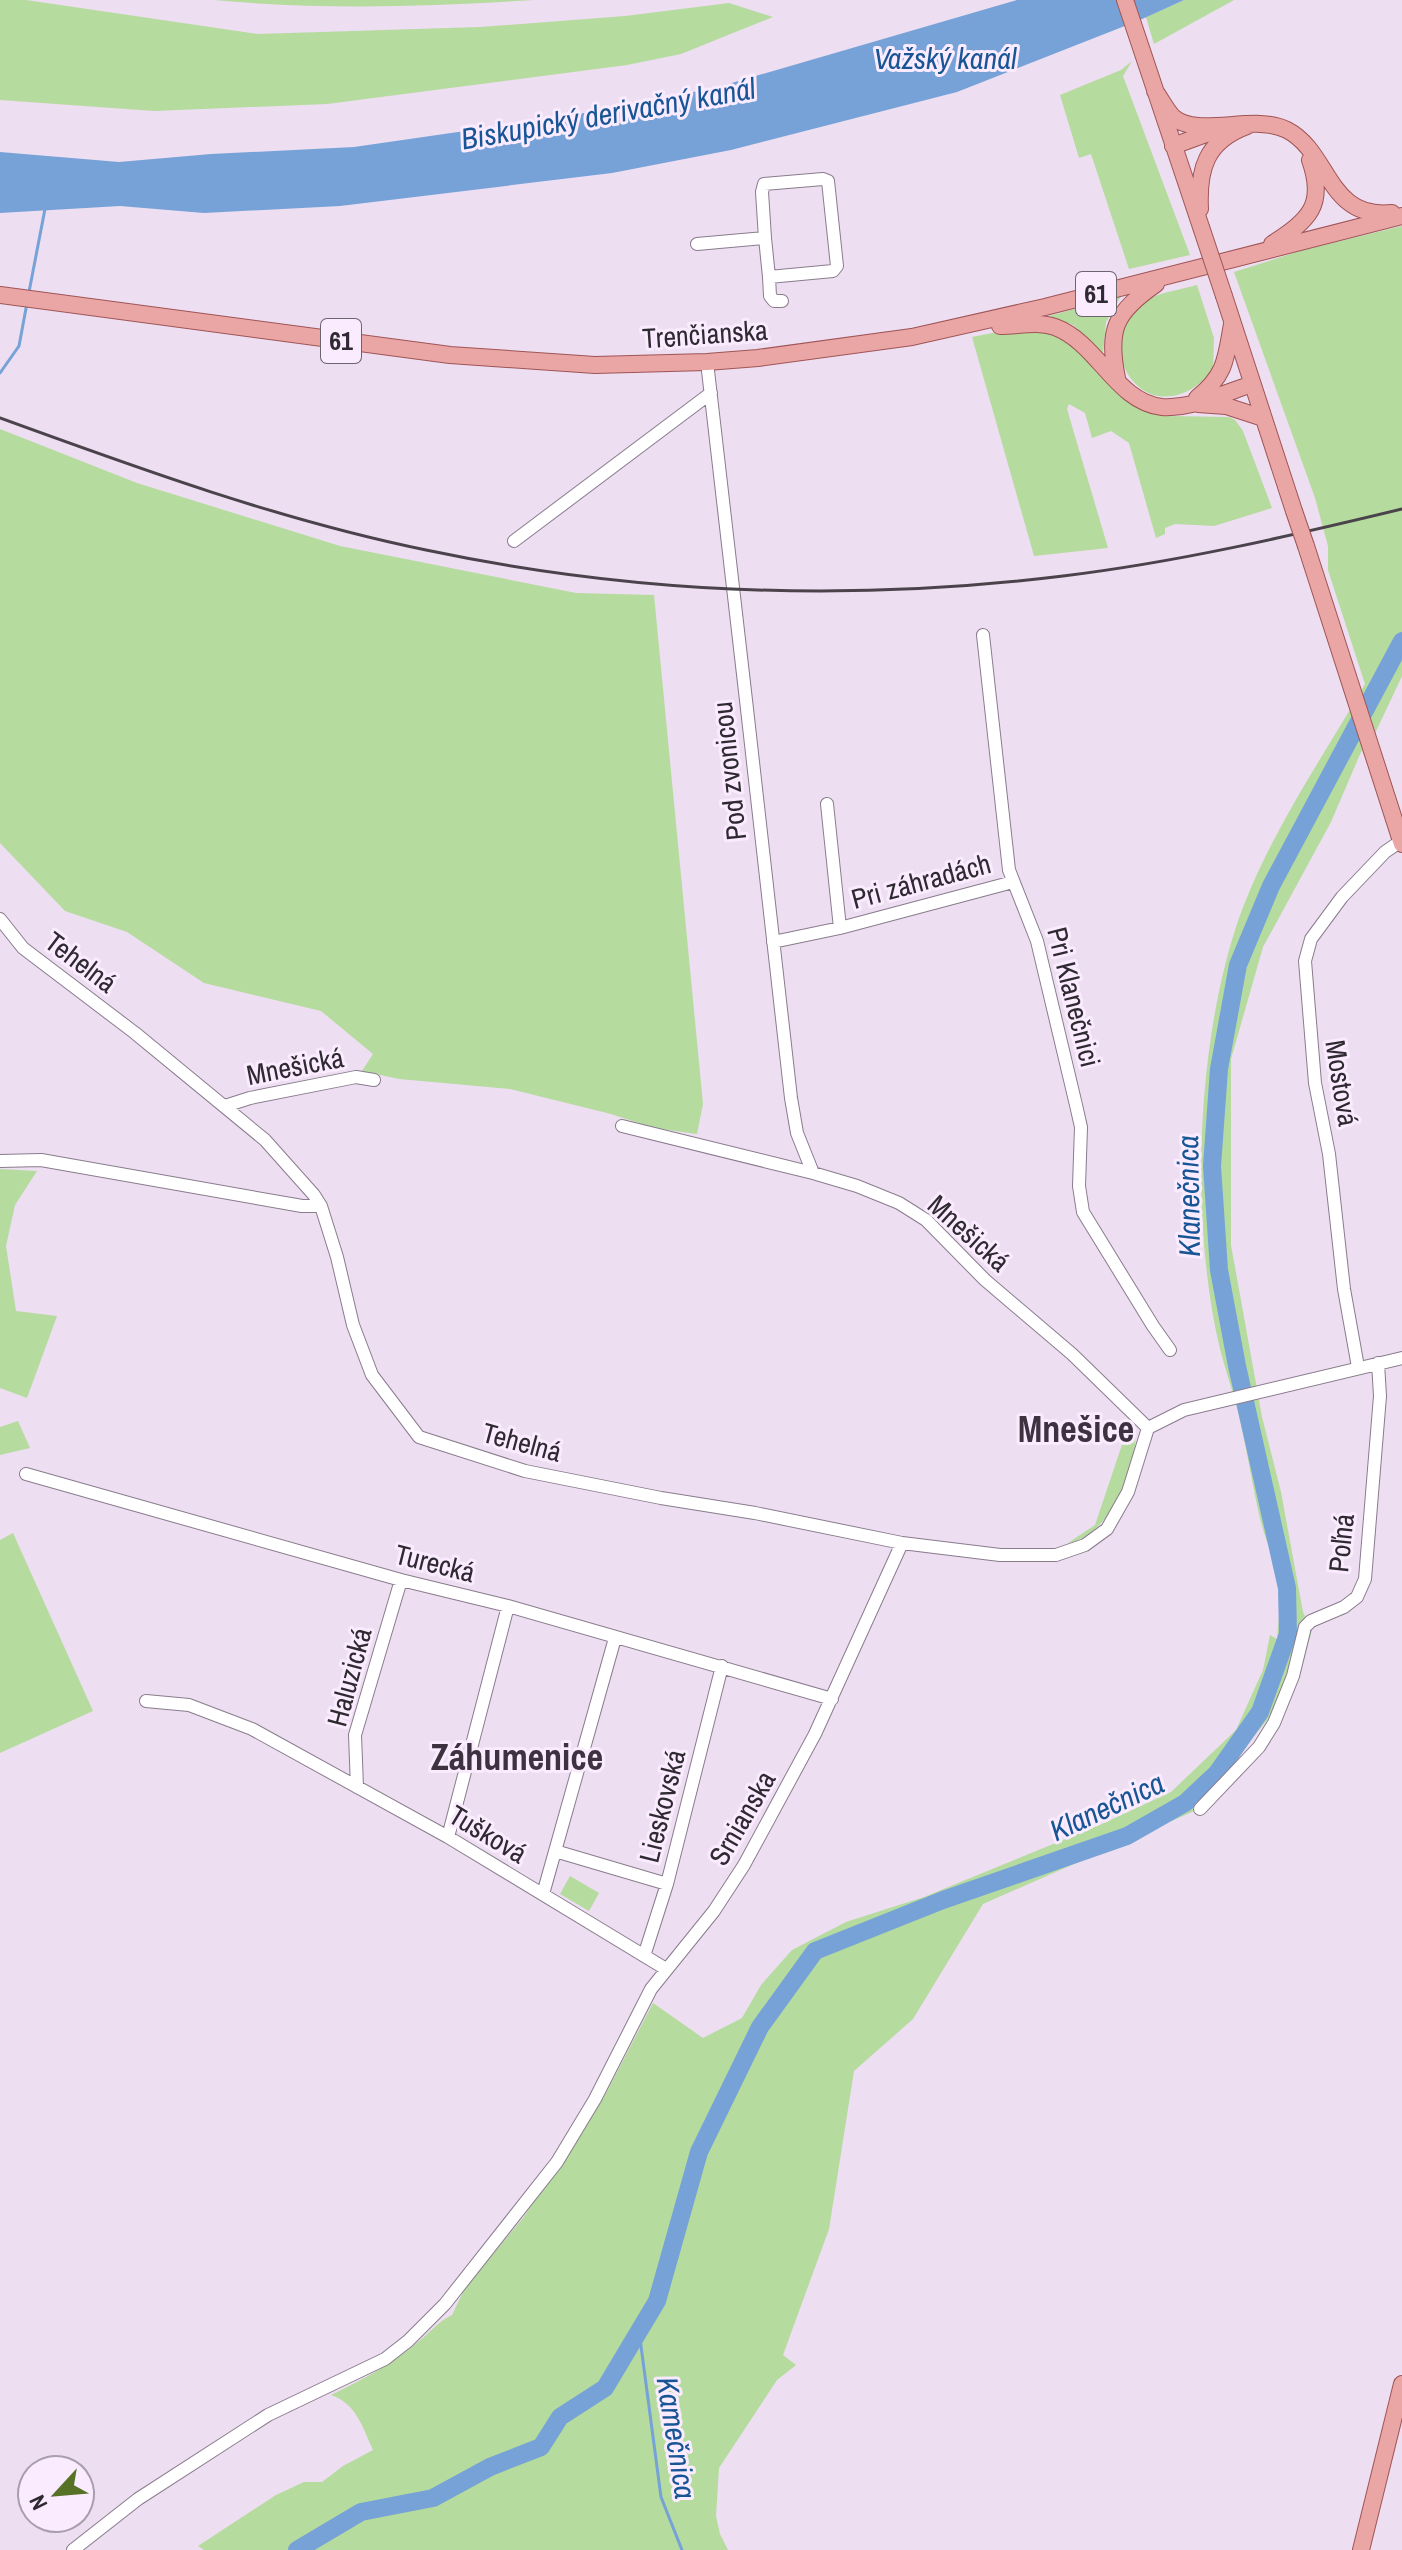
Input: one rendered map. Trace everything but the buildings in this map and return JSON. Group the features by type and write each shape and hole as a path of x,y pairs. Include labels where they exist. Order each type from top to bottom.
{"main road":[{"path":"1125,0 1400,834"},
{"path":"1155,91 1173,117 1185,123 1196,126 1256,122 1290,131 1352,205 1370,213 1402,214"},
{"path":"1201,227 1199,184 1206,158 1226,137 1256,122"},
{"path":"1173,146 1234,124"},
{"path":"1258,252 1300,223 1317,199 1315,175 1306,147"},
{"name":"Trenčianska","path":"4,296 450,355 595,365 707,362 877,343 983,322 1402,214"},
{"path":"1118,380 1112,342 1118,319 1138,296 1167,276"},
{"path":"983,322 1003,326 1042,324 1053,327 1078,340 1131,395 1146,403 1164,407 1189,403 1252,384"},
{"path":"1189,403 1219,376 1224,367 1232,324"},
{"path":"1189,403 1226,406 1263,418"},
{"path":"1361,2550 1402,2384"}],"street":[{"path":"769,277 828,273 837,266 828,181 764,184 762,192 770,296 774,301 782,301"},
{"path":"697,244 765,238"},
{"name":"Pod zvonicou","path":"707,362 791,1098 797,1133 813,1173"},
{"path":"514,541 711,393"},
{"name":"Pri Klanečnici","path":"983,635 1009,870 1037,941 1081,1127 1079,1186 1083,1212 1170,1350"},
{"name":"Pri záhradách","path":"827,804 840,928"},
{"name":"Mostová","path":"1358,1367 1344,1289 1329,1154 1315,1083 1305,961 1311,939 1342,897 1400,834"},
{"name":"Pri záhradách","path":"773,942 840,928 1013,882"},
{"name":"Tehelná","path":"0,919 23,948 265,1140 321,1206 353,1325 372,1375 419,1437 525,1471 902,1543 1000,1555 1056,1555 1085,1545 1107,1529 1128,1492 1148,1428"},
{"name":"Mnešická","path":"225,1106 250,1098 356,1077 374,1080"},
{"name":"Mnešická","path":"622,1126 813,1173 899,1203 926,1220 985,1280 1072,1354 1148,1428"},
{"path":"0,1161 41,1160 302,1206 321,1206"},
{"path":"1148,1428 1184,1410 1402,1358"},
{"name":"Poľná","path":"1200,1809 1259,1747 1274,1723 1293,1676 1305,1627 1357,1597 1365,1579 1380,1396 1378,1363"},
{"name":"Turecká","path":"26,1474 401,1580 508,1606 832,1699"},
{"name":"Srnianska","path":"73,2550 138,2499 268,2415 369,2369 408,2341 445,2304 557,2162 595,2099 644,2001 714,1911 744,1865 832,1699 902,1543"},
{"name":"Haluzická","path":"357,1787 355,1735 401,1580"},
{"path":"448,1837 508,1606"},
{"path":"543,1894 615,1638"},
{"name":"Lieskovská","path":"644,1956 667,1884 722,1666"},
{"name":"Tušková","path":"146,1701 189,1705 252,1729 448,1837 666,1969"},
{"path":"555,1851 667,1884"}],"green space":[{"path":"0,0 26,0 257,34 480,27 625,16 729,3 773,17 681,54 627,65 327,104 154,111 0,100"},
{"path":"214,0 534,0 374,6"},
{"path":"1184,0 1234,0 1154,44 1146,17"},
{"path":"1132,61 1123,76 1190,255 1129,269 1091,154 1079,158 1060,95 1121,70"},
{"path":"1402,226 1402,676 1371,742 1361,752 1331,822 1263,947 1231,1059 1231,1245 1262,1417 1281,1492 1303,1612 1312,1630 1298,1682 1192,1812 983,1904 913,2019 854,2071 829,2229 783,2355 796,2365 777,2380 719,2468 716,2516 728,2550 204,2550 198,2546 276,2495 304,2482 322,2482 373,2450 353,2410 331,2395 387,2364 452,2315 465,2288 523,2218 604,2097 653,2003 703,2038 742,2018 761,1985 792,1950 846,1922 924,1897 1102,1824 1171,1792 1236,1730 1263,1670 1270,1635 1277,1639 1280,1590 1261,1523 1210,1300 1201,1192 1206,1080 1223,973 1249,892 1278,831 1365,684 1328,570 1328,546 1315,498 1234,272 1303,250"},
{"path":"1197,285 1214,338 1213,371 1183,393 1163,397 1146,392 1133,381 1124,366 1120,348 1121,330 1129,314 1144,301"},
{"path":"1121,296 1106,322 1103,353 1073,325 1049,316"},
{"path":"1018,328 1066,335 1123,396 1142,411 1167,416 1229,417 1235,420 1243,431 1272,508 1214,526 1175,524 1165,528 1165,534 1156,538 1129,443 1111,431 1092,438 1085,413 1069,404 1067,409 1108,548 1034,556 972,337"},
{"path":"0,429 137,483 340,546 576,593 654,595 703,1104 697,1134 654,1128 510,1089 399,1079 362,1071 373,1054 321,1011 204,983 127,932 65,911 0,843"},
{"path":"0,1169 37,1171 15,1205 6,1246 16,1311 57,1316 27,1398 0,1388"},
{"path":"1128,1417 1133,1419 1134,1454 1121,1493 1098,1526 1084,1537 1068,1543 1095,1525 1129,1424"},
{"path":"18,1421 30,1448 0,1455 0,1427"},
{"path":"13,1533 93,1711 0,1753 0,1540"},
{"path":"570,1876 599,1893 589,1911 560,1894"}],"water":[{"name":"Važský kanál","path":"1017,0 1184,0 957,92 731,150 612,173 340,206 204,213 120,206 0,213 0,152 119,162 354,147 465,131 604,110 718,87"}],"waterway":[{"path":"29,292 45,209"},
{"path":"0,373 19,346 27,303"},
{"name":"Klanečnica","path":"297,2550 361,2512 433,2498 490,2467 541,2447 560,2417 605,2388 657,2301 699,2152 760,2027 815,1951 943,1900 1127,1836 1185,1803 1217,1773 1260,1712 1288,1634 1287,1588 1237,1366 1219,1270 1212,1166 1219,1069 1238,965 1271,886 1402,641"},
{"name":"Kamečnica","path":"639,2331 661,2497 682,2550"}],"railway":[{"path":"0,418 211,492 372,538 505,565 663,584 823,591 903,589 1063,576 1191,556 1402,509"}],"district":[{"name":"Mnešice","path":"1076,1429"},
{"name":"Záhumenice","path":"517,1757"}],"water label":[{"name":"Biskupický derivačný kanál","path":"608,114"}]}
